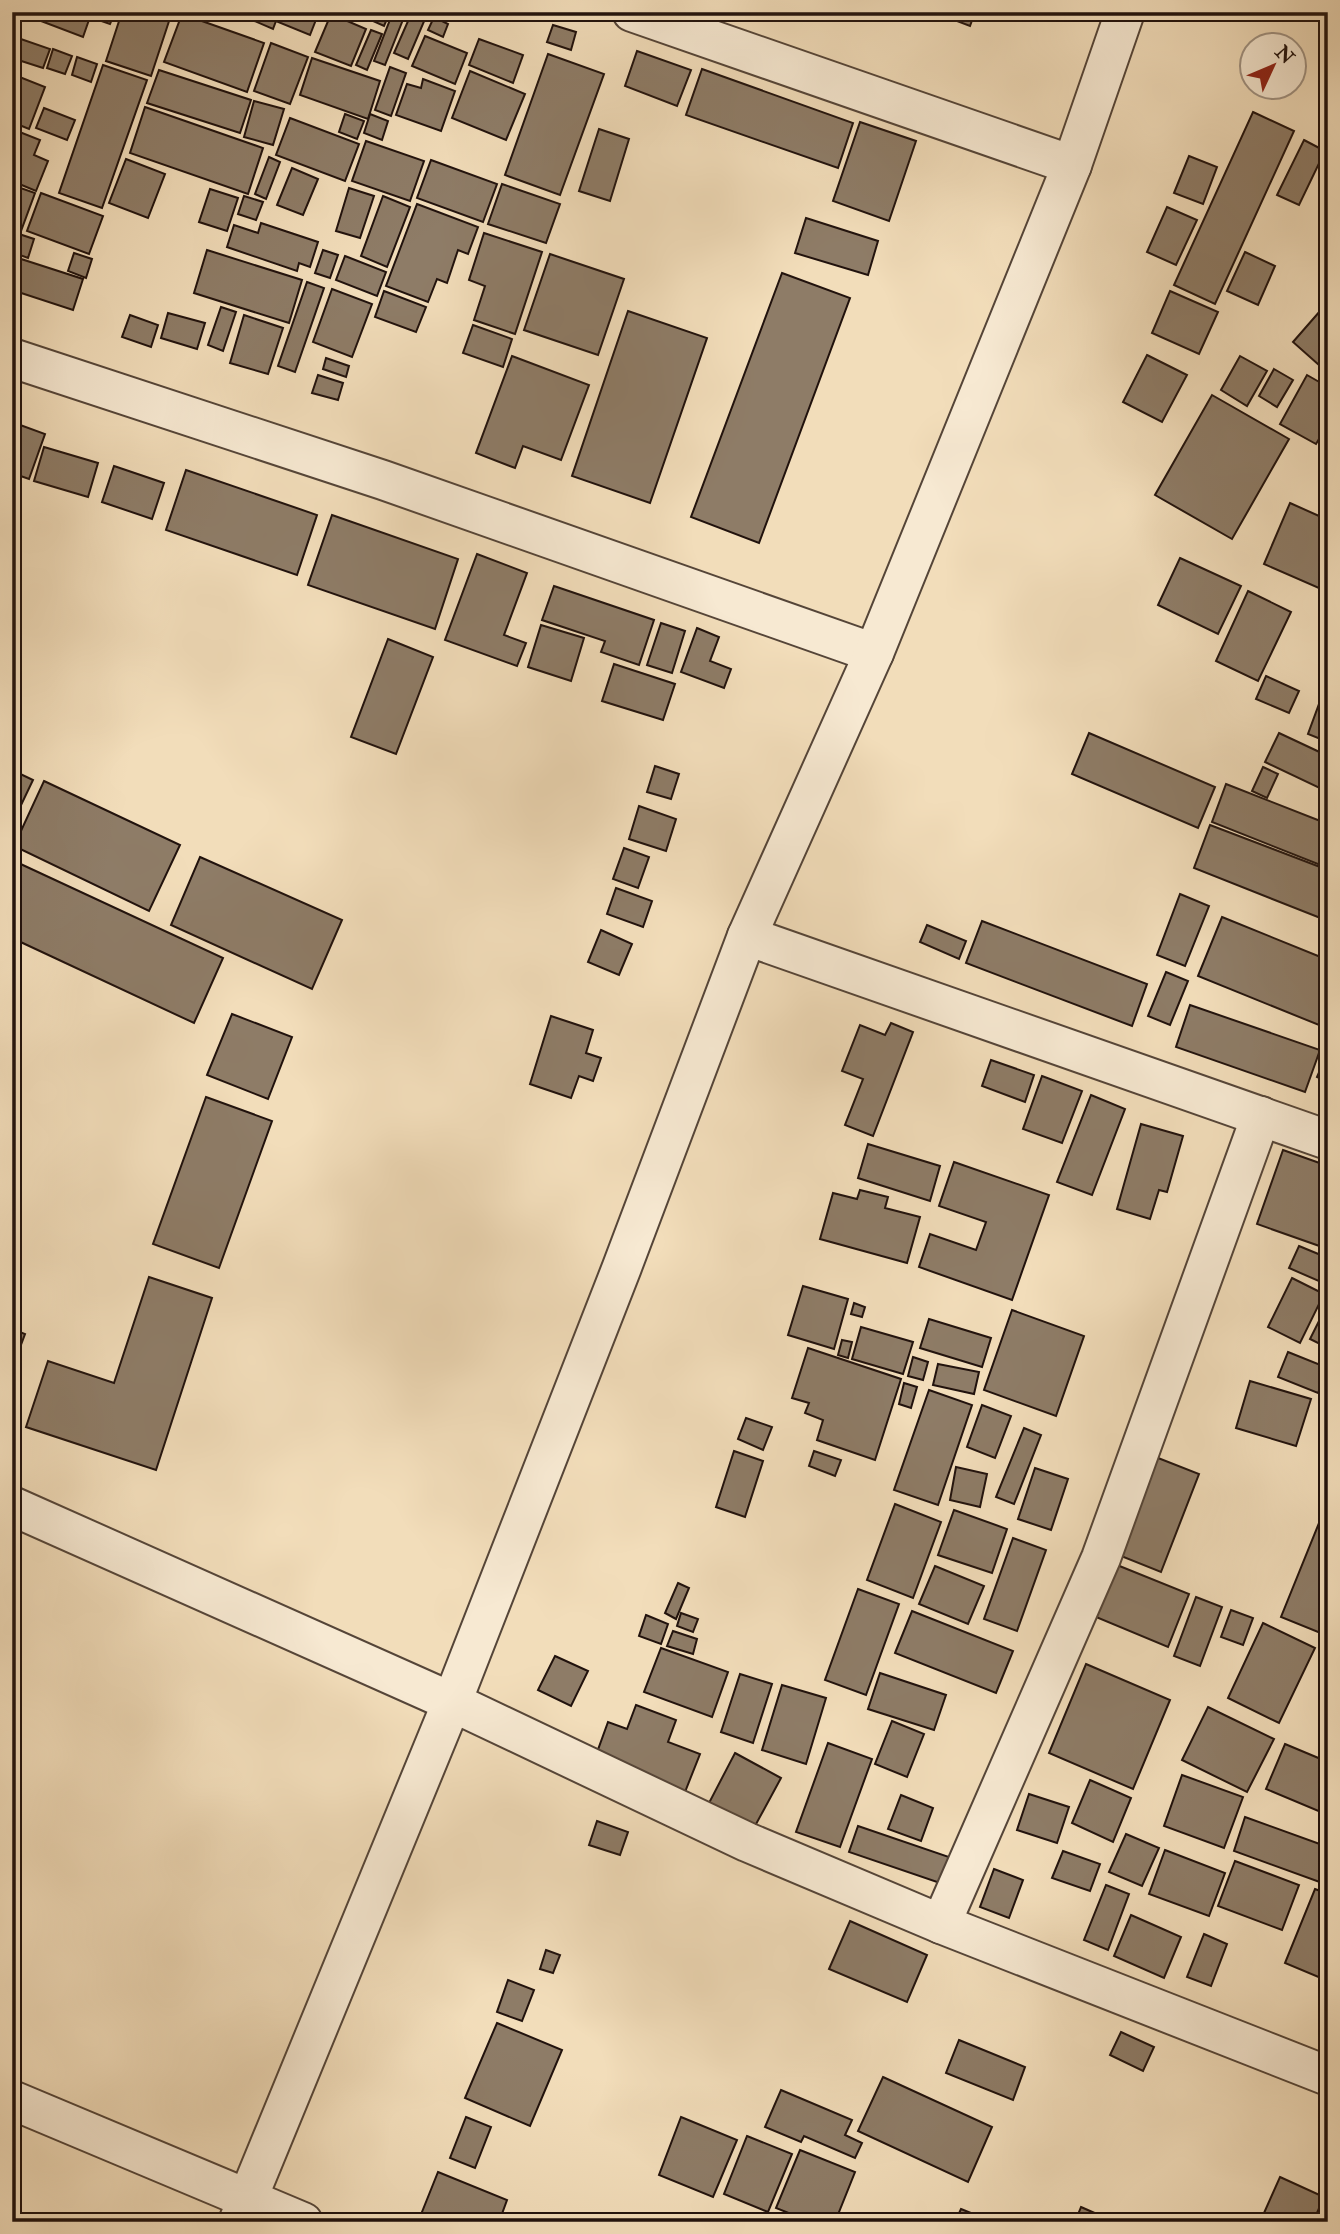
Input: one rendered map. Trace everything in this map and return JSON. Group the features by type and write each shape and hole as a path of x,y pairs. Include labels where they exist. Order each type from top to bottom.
{"street":[{"path":"632,12 1072,165"},
{"path":"243,2209 452,1702 747,936 874,653 1072,165 1125,12"},
{"path":"12,358 383,480 874,653"},
{"path":"747,936 1328,1140"},
{"path":"941,1924 1101,1558 1261,1116"},
{"path":"12,1506 452,1702 747,1842 941,1924 1328,2076"},
{"path":"12,2100 243,2209 303,2222"}],"building":[{"path":"115,12 110,24 90,17 83,37 20,13"},
{"path":"122,12 172,12 151,76 106,61"},
{"path":"234,12 319,12 310,35 276,21 273,29"},
{"path":"377,12 390,12 384,26 373,21"},
{"path":"393,12 406,12 385,65 374,61"},
{"path":"412,12 428,12 408,59 394,53"},
{"path":"942,12 975,12 970,26 941,15"},
{"path":"182,14 264,43 247,92 164,62"},
{"path":"331,14 366,29 351,66 315,52"},
{"path":"434,17 448,24 443,37 428,30"},
{"path":"553,25 576,32 571,50 547,42"},
{"path":"371,30 382,34 367,70 356,65"},
{"path":"425,36 467,53 455,84 412,66"},
{"path":"15,37 50,49 43,68 12,58"},
{"path":"479,39 523,55 513,83 469,65"},
{"path":"271,43 308,57 290,104 254,91"},
{"path":"53,49 72,56 65,74 47,68"},
{"path":"637,51 691,70 677,106 625,86"},
{"path":"548,54 604,74 560,195 505,175"},
{"path":"77,57 97,64 91,82 72,75"},
{"path":"312,58 380,81 368,119 300,95"},
{"path":"103,65 147,80 102,208 59,193"},
{"path":"390,67 406,73 391,116 375,110"},
{"path":"702,69 853,123 838,168 686,115"},
{"path":"159,70 251,100 240,133 147,103"},
{"path":"470,71 525,94 506,140 452,118"},
{"path":"12,74 45,87 29,129 12,122"},
{"path":"423,79 455,91 441,131 396,115 407,84 421,88"},
{"path":"254,101 284,109 273,145 244,137"},
{"path":"145,107 263,148 248,194 130,153"},
{"path":"44,108 75,120 67,140 36,128"},
{"path":"1253,112 1294,131 1215,304 1174,285"},
{"path":"345,114 364,121 357,139 339,132"},
{"path":"370,114 388,121 382,140 364,133"},
{"path":"290,118 359,144 345,181 276,155"},
{"path":"860,122 916,141 889,221 833,201"},
{"path":"12,129 40,140 34,155 48,161 36,191 12,181"},
{"path":"599,129 629,139 610,201 579,191"},
{"path":"1304,140 1325,151 1299,205 1277,195"},
{"path":"366,141 424,161 410,201 352,181"},
{"path":"1189,156 1217,167 1203,204 1174,193"},
{"path":"269,157 280,162 266,199 255,194"},
{"path":"126,159 165,174 148,218 109,203"},
{"path":"431,160 497,184 483,222 417,198"},
{"path":"292,168 318,179 303,215 277,205"},
{"path":"502,184 560,204 546,243 488,224"},
{"path":"12,185 35,193 21,231 12,228"},
{"path":"349,188 374,196 360,238 336,231"},
{"path":"210,189 238,198 227,231 199,222"},
{"path":"41,193 103,216 89,254 27,231"},
{"path":"244,196 263,202 256,220 238,214"},
{"path":"383,196 410,207 387,267 361,256"},
{"path":"417,204 478,227 468,254 458,250 447,283 437,279 428,302 386,286"},
{"path":"1167,207 1197,220 1176,265 1147,252"},
{"path":"806,218 878,241 868,275 795,253"},
{"path":"261,223 318,242 310,267 299,263 297,271 227,247 234,225 258,233"},
{"path":"16,233 34,239 28,258 12,252"},
{"path":"484,233 542,252 515,334 474,320 485,286 469,280"},
{"path":"207,250 302,280 289,323 194,293"},
{"path":"323,250 338,255 330,278 315,273"},
{"path":"1245,252 1275,266 1258,305 1227,291"},
{"path":"74,253 92,259 86,278 68,271"},
{"path":"550,254 624,279 598,355 524,330"},
{"path":"345,256 386,272 377,296 336,280"},
{"path":"18,258 83,279 73,310 12,290 12,277"},
{"path":"782,273 850,298 759,543 691,517"},
{"path":"307,282 324,288 295,372 278,366"},
{"path":"332,289 372,304 352,357 313,342"},
{"path":"384,291 426,307 416,332 375,317"},
{"path":"1170,291 1218,312 1199,354 1152,333"},
{"path":"1328,304 1328,373 1293,342"},
{"path":"221,307 236,312 223,351 208,345"},
{"path":"628,311 707,338 650,503 572,476"},
{"path":"168,313 205,323 197,349 161,338"},
{"path":"130,315 158,325 151,347 122,337"},
{"path":"244,315 283,328 268,374 230,363"},
{"path":"473,325 512,339 503,367 463,353"},
{"path":"1147,355 1187,375 1162,422 1123,402"},
{"path":"512,356 589,385 561,460 523,446 515,468 476,453"},
{"path":"1240,356 1267,371 1247,406 1221,390"},
{"path":"326,358 349,366 346,377 323,369"},
{"path":"1274,369 1293,380 1277,407 1259,396"},
{"path":"318,375 343,383 338,400 312,393"},
{"path":"1307,375 1328,387 1328,424 1316,444 1280,424"},
{"path":"1212,395 1289,439 1232,539 1155,495"},
{"path":"12,422 45,434 29,479 12,473"},
{"path":"44,447 98,463 88,497 34,481"},
{"path":"114,466 164,483 152,519 102,502"},
{"path":"186,470 317,515 297,575 166,530"},
{"path":"1290,503 1328,520 1328,592 1264,564"},
{"path":"332,515 458,559 435,629 308,585"},
{"path":"477,554 527,573 504,635 526,643 517,666 445,640"},
{"path":"1180,558 1241,586 1218,634 1158,605"},
{"path":"554,586 654,620 639,665 601,652 605,641 542,620"},
{"path":"1248,591 1291,612 1258,681 1216,661"},
{"path":"661,623 685,631 672,673 647,665"},
{"path":"541,625 584,638 571,681 528,667"},
{"path":"697,628 719,637 710,661 731,669 724,688 681,672"},
{"path":"388,639 433,657 396,754 351,737"},
{"path":"614,664 675,684 663,720 602,701"},
{"path":"1266,676 1299,691 1289,713 1256,699"},
{"path":"1326,685 1328,686 1328,742 1308,734"},
{"path":"1089,733 1215,787 1198,828 1072,774"},
{"path":"1279,733 1328,756 1328,792 1265,762"},
{"path":"655,766 679,774 671,799 647,792"},
{"path":"1263,767 1278,774 1267,798 1252,791"},
{"path":"12,770 33,780 12,824"},
{"path":"44,781 180,845 149,911 14,846"},
{"path":"1226,784 1328,824 1328,868 1212,822"},
{"path":"639,806 676,819 666,851 629,839"},
{"path":"1210,825 1328,870 1328,921 1194,868"},
{"path":"624,848 649,857 638,888 613,879"},
{"path":"200,857 342,920 312,989 171,925"},
{"path":"12,860 223,958 194,1023 12,938"},
{"path":"616,888 652,901 643,927 607,914"},
{"path":"1180,894 1209,906 1185,966 1157,955"},
{"path":"1222,917 1328,960 1328,1004 1319,1025 1198,976"},
{"path":"982,921 1147,984 1132,1026 966,963"},
{"path":"927,925 966,941 959,959 920,942"},
{"path":"601,930 632,944 619,975 588,962"},
{"path":"1166,972 1188,981 1170,1025 1148,1016"},
{"path":"1190,1005 1320,1050 1305,1092 1176,1047"},
{"path":"232,1014 292,1037 268,1099 207,1075"},
{"path":"551,1016 593,1030 586,1053 601,1058 593,1081 579,1076 571,1098 530,1084"},
{"path":"891,1023 913,1032 873,1136 845,1125 863,1079 842,1071 860,1025 885,1035"},
{"path":"1328,1052 1328,1082 1317,1077"},
{"path":"991,1060 1034,1075 1025,1102 982,1086"},
{"path":"1042,1076 1082,1091 1062,1143 1023,1129"},
{"path":"1091,1095 1125,1109 1092,1195 1057,1182"},
{"path":"206,1097 272,1121 219,1268 153,1244"},
{"path":"1141,1124 1183,1136 1167,1192 1159,1190 1150,1219 1117,1209"},
{"path":"868,1144 940,1166 930,1201 858,1178"},
{"path":"1283,1150 1328,1166 1328,1249 1257,1224"},
{"path":"954,1162 1049,1195 1012,1300 919,1267 930,1234 976,1250 986,1222 939,1206"},
{"path":"860,1190 888,1197 885,1208 920,1217 907,1263 820,1239 833,1193 857,1199"},
{"path":"1299,1246 1328,1258 1328,1285 1289,1268"},
{"path":"149,1277 212,1298 156,1470 26,1427 48,1361 114,1383"},
{"path":"1292,1278 1324,1294 1300,1343 1268,1327"},
{"path":"803,1286 848,1299 834,1349 788,1335"},
{"path":"854,1303 865,1307 862,1317 851,1314"},
{"path":"1328,1303 1328,1348 1310,1339"},
{"path":"1012,1310 1084,1336 1056,1416 984,1390"},
{"path":"929,1319 991,1338 982,1367 920,1348"},
{"path":"861,1327 913,1342 903,1374 852,1359"},
{"path":"12,1329 25,1334 12,1369"},
{"path":"842,1340 852,1342 848,1358 838,1355"},
{"path":"808,1348 901,1379 875,1460 817,1440 823,1420 805,1413 809,1403 792,1398"},
{"path":"1288,1352 1328,1368 1318,1393 1278,1377"},
{"path":"913,1357 928,1362 923,1380 908,1376"},
{"path":"938,1364 979,1372 974,1394 933,1385"},
{"path":"1250,1381 1311,1399 1296,1446 1236,1428"},
{"path":"904,1383 917,1387 911,1408 899,1404"},
{"path":"929,1390 972,1405 938,1505 894,1490"},
{"path":"982,1405 1011,1416 995,1458 967,1447"},
{"path":"746,1418 772,1427 763,1450 738,1439"},
{"path":"1024,1428 1041,1435 1014,1504 996,1497"},
{"path":"734,1451 763,1461 745,1517 716,1507"},
{"path":"814,1451 841,1460 835,1476 809,1466"},
{"path":"1153,1456 1199,1474 1161,1572 1116,1554"},
{"path":"956,1467 987,1474 980,1507 950,1500"},
{"path":"1035,1468 1068,1479 1051,1530 1018,1519"},
{"path":"895,1504 941,1522 913,1598 867,1580"},
{"path":"954,1510 1007,1529 992,1573 938,1555"},
{"path":"1319,1523 1328,1527 1328,1636 1281,1617"},
{"path":"1013,1538 1046,1550 1017,1631 984,1619"},
{"path":"1117,1565 1189,1594 1168,1647 1096,1617"},
{"path":"935,1566 984,1586 968,1624 919,1604"},
{"path":"678,1583 689,1588 676,1619 665,1613"},
{"path":"858,1589 899,1604 866,1695 825,1680"},
{"path":"1196,1597 1222,1607 1200,1666 1174,1656"},
{"path":"1231,1610 1253,1618 1243,1645 1221,1637"},
{"path":"912,1611 1013,1651 996,1693 895,1653"},
{"path":"681,1613 698,1619 693,1632 677,1626"},
{"path":"646,1615 668,1624 661,1644 639,1636"},
{"path":"1263,1623 1315,1648 1279,1723 1228,1698"},
{"path":"673,1631 697,1639 693,1654 667,1646"},
{"path":"661,1648 728,1672 712,1717 644,1692"},
{"path":"555,1656 588,1671 571,1706 538,1690"},
{"path":"1086,1664 1170,1700 1133,1789 1049,1753"},
{"path":"880,1673 946,1695 934,1730 868,1709"},
{"path":"740,1674 772,1684 753,1743 721,1732"},
{"path":"782,1685 826,1698 806,1764 762,1750"},
{"path":"636,1705 676,1720 668,1742 700,1754 685,1792 595,1758 608,1722 627,1729"},
{"path":"1208,1707 1274,1739 1247,1792 1182,1760"},
{"path":"892,1721 924,1734 907,1777 875,1764"},
{"path":"828,1743 872,1759 840,1847 796,1832"},
{"path":"1285,1744 1328,1762 1328,1815 1266,1789"},
{"path":"735,1753 781,1778 755,1826 709,1803"},
{"path":"1182,1775 1243,1797 1224,1848 1164,1826"},
{"path":"1090,1780 1131,1798 1113,1842 1072,1823"},
{"path":"1029,1794 1069,1807 1057,1843 1017,1830"},
{"path":"901,1795 933,1808 921,1841 888,1829"},
{"path":"1245,1817 1328,1847 1328,1885 1234,1851"},
{"path":"597,1821 628,1832 620,1855 589,1845"},
{"path":"858,1826 949,1857 940,1883 849,1852"},
{"path":"1126,1834 1159,1848 1142,1886 1109,1872"},
{"path":"1165,1850 1225,1873 1209,1916 1149,1894"},
{"path":"1063,1851 1100,1864 1090,1891 1052,1878"},
{"path":"1235,1861 1299,1885 1282,1930 1218,1906"},
{"path":"994,1869 1023,1880 1009,1918 980,1907"},
{"path":"1106,1885 1129,1894 1108,1950 1084,1940"},
{"path":"1315,1889 1328,1894 1328,1981 1285,1963"},
{"path":"1131,1915 1181,1937 1164,1978 1114,1956"},
{"path":"850,1921 927,1955 907,2002 829,1969"},
{"path":"1204,1934 1227,1944 1211,1986 1187,1977"},
{"path":"546,1950 560,1955 553,1973 540,1969"},
{"path":"508,1980 534,1990 522,2021 497,2012"},
{"path":"497,2023 562,2050 530,2126 465,2098"},
{"path":"1121,2032 1154,2047 1143,2071 1110,2055"},
{"path":"959,2040 1025,2067 1013,2100 946,2073"},
{"path":"883,2077 992,2127 968,2182 858,2131"},
{"path":"781,2090 852,2120 845,2135 862,2143 855,2158 804,2136 801,2142 765,2127"},
{"path":"466,2117 491,2127 475,2168 450,2158"},
{"path":"681,2117 737,2140 713,2197 659,2175"},
{"path":"747,2136 792,2154 768,2212 724,2194"},
{"path":"800,2150 855,2172 835,2222 811,2222 776,2208"},
{"path":"438,2172 507,2200 499,2222 418,2222"},
{"path":"1280,2177 1324,2197 1313,2222 1260,2222"},
{"path":"1081,2207 1115,2222 1075,2222"},
{"path":"961,2209 993,2222 955,2222"}]}
